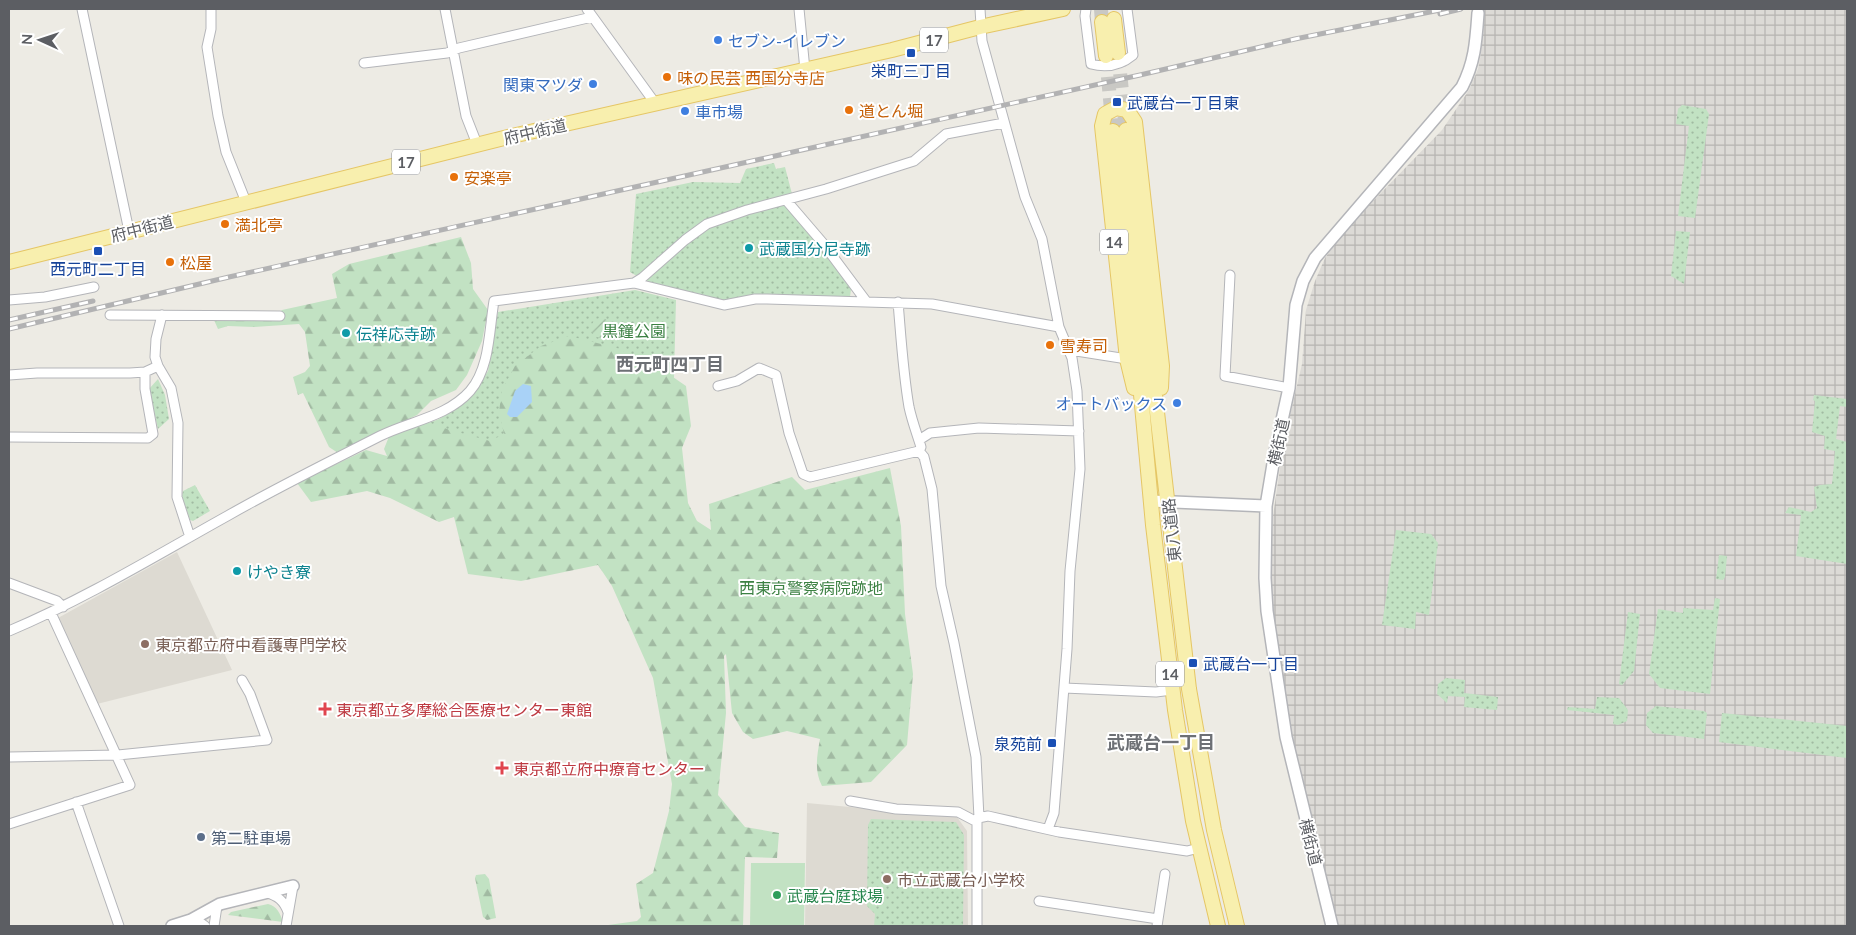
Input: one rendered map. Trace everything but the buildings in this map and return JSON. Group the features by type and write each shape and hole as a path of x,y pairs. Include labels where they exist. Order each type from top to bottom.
{"main road":[{"name":"府中街道","path":"9,262 477,144 805,70 934,40 980,27 1063,9"},
{"path":"1108,20 1112,55"},
{"name":"14","path":"1143,418 1127,359 1102,126 1105,114 1116,108 1127,110 1135,122 1162,366 1160,428"},
{"name":"東八道路","path":"1218,926 1198,848 1185,780 1172,690 1143,418 1119,130 1137,239 1183,639 1195,722 1214,830 1237,926"},
{"path":"1193,821 1198,827 1205,824 1197,776 1195,722"},
{"path":"1224,926 1213,881 1215,876 1219,874 1226,880"}],"street":[{"path":"82,9 129,231"},
{"path":"211,9 211,29 207,47 218,116 226,152 246,202"},
{"path":"445,9 466,116 477,144"},
{"path":"799,9 805,70"},
{"path":"980,9 982,41 1025,197 1042,239 1060,327 1070,350 1077,391 1080,469 1070,571 1064,688 1054,813 1048,828"},
{"path":"1086,9 1085,16 1091,64 1101,67 1124,62 1133,55 1127,9"},
{"path":"364,62 447,54 458,48 589,13 655,103"},
{"name":"横街道","path":"1332,926 1282,716 1264,578 1266,506 1275,452 1290,388 1296,305 1309,270 1330,239 1462,87 1474,57 1478,13"},
{"path":"9,631 63,607 265,495 382,435 437,414 458,402 471,390 482,370 494,301 634,282 642,278 685,240 707,224 747,210 826,189 914,161 946,134 1004,123"},
{"path":"786,200 822,242 866,301"},
{"path":"1230,275 1225,376 1290,388"},
{"path":"634,282 724,305 755,299 932,304 1060,327"},
{"path":"9,300 45,297 94,287"},
{"path":"898,302 909,406 921,447 920,451 924,457 932,488 941,586 976,757 978,820 976,926"},
{"path":"110,315 280,316"},
{"path":"162,316 156,339 155,356 158,366 171,388 178,423 177,497 190,537"},
{"path":"1070,350 1127,359"},
{"path":"9,375 145,372 158,366"},
{"path":"718,386 737,381 759,368 776,375 789,433 802,474 810,477 920,451"},
{"path":"9,437 148,438 153,434 145,389 145,372"},
{"path":"919,440 930,433 979,428 1079,432"},
{"path":"1151,501 1266,506"},
{"path":"9,582 57,601 63,607"},
{"path":"9,823 130,785 118,755 51,613"},
{"path":"9,757 118,755 267,740 250,694 242,680"},
{"path":"1064,688 1156,692 1172,690"},
{"path":"76,802 119,926"},
{"path":"850,802 896,809 958,812 978,820 988,816 1048,828 1058,832 1156,847 1187,851 1198,848"},
{"path":"1039,901 1158,923 1165,874"},
{"path":"172,926 190,920 217,906 293,886 286,926"},
{"path":"267,892 278,896 286,905 288,912"},
{"path":"214,926 217,906"},
{"path":"190,920 198,921 205,926"}],"shaded area":[{"path":"1483,9 1847,9 1847,926 1334,926 1290,745 1269,587 1273,516 1284,441 1302,364 1306,310 1325,258 1345,230 1442,130 1469,90 1478,69 1481,53"},
{"name":"東京都立府中看護専門学校","path":"177,552 232,670 97,704 58,618"},
{"name":"市立武蔵台小学校","path":"807,803 957,817 967,831 968,926 805,926"}],"green space":[{"path":"1682,105 1706,109 1709,114 1695,218 1678,216 1689,126 1676,124 1678,109"},
{"path":"774,163 776,169 785,167 792,194 780,199 820,246 851,289 850,297 755,294 725,301 647,282 630,272 636,194 693,182 740,183 746,169"},
{"path":"1676,231 1690,232 1684,284 1671,276"},
{"path":"461,237 471,263 473,289 488,310 482,341 467,375 456,390 431,401 417,415 338,453 329,447 303,393 298,395 293,377 305,372 310,366 305,332 299,324 254,327 228,326 218,329 214,320 271,318 282,310 337,298 332,274 349,264"},
{"name":"黒鐘公園","path":"635,290 676,300 674,377 670,392 499,452 400,434 439,419 459,407 475,391 488,371 498,312"},
{"path":"601,318 608,321 611,328 608,335 601,338 594,335 591,328 594,321"},
{"name":"西東京警察病院跡地","path":"569,336 617,348 670,375 686,386 691,426 682,448 688,503 697,521 711,530 709,504 792,477 805,490 890,468 901,526 905,614 913,674 907,745 871,782 822,786 817,769 820,739 787,731 753,739 743,732 732,713 726,654 724,656 726,713 718,795 745,827 779,833 777,858 745,857 743,926 601,926 637,921 641,917 636,884 653,873 669,811 672,784 653,678 612,586 598,565 521,581 468,574 454,517 439,522 390,498 367,491 311,502 297,483 366,450 387,456 384,449 390,434 427,422 490,441 504,434 499,412 502,390 515,366 541,346"},
{"path":"158,379 165,395 169,419 158,429 149,389"},
{"path":"1814,395 1847,399 1847,407 1840,406 1836,439 1847,442 1847,564 1796,556 1801,515 1785,513 1789,507 1811,512 1817,508 1814,487 1832,484 1835,451 1824,449 1825,436 1812,432"},
{"path":"195,485 210,511 193,521 190,520 182,496 183,491"},
{"path":"1396,530 1431,534 1438,543 1429,615 1416,612 1415,629 1382,625"},
{"path":"1719,555 1727,556 1723,580 1716,579"},
{"path":"1715,598 1720,599 1710,694 1660,688 1649,674 1658,609 1683,613 1683,608 1713,610"},
{"path":"1628,612 1640,614 1634,671 1622,685 1619,684"},
{"path":"1446,678 1465,680 1464,693 1498,697 1497,710 1464,707 1465,697 1448,696 1447,703 1437,694 1438,684"},
{"path":"1597,697 1619,698 1628,710 1627,721 1618,725 1613,724 1614,715 1567,710 1568,707 1595,709"},
{"path":"1656,706 1704,711 1707,713 1704,739 1653,733 1646,725 1647,713"},
{"path":"1722,713 1847,726 1847,758 1719,742"},
{"path":"871,819 956,822 964,835 963,926 874,926 875,914 867,906 868,825"},
{"name":"武蔵台庭球場","path":"751,863 805,863 804,926 750,926"},
{"path":"485,874 489,879 496,918 487,920 483,917 475,878 476,875"},
{"path":"268,904 278,910 283,922 228,915 231,912"}],"water":[{"path":"523,384 531,386 532,402 517,417 510,417 507,414 515,391"}],"tunnel":[{"path":"1101,9 1102,22"},
{"path":"1118,53 1126,130"},
{"path":"1106,56 1113,131"}],"railway":[{"path":"9,329 229,277 1295,39 1445,9"},
{"path":"1440,14 1461,9"},
{"path":"9,320 93,301"}],"place":[{"name":"セブン-イレブン","path":"718,40"},
{"name":"栄町三丁目","path":"911,53"},
{"name":"味の民芸 西国分寺店","path":"667,77"},
{"name":"関東マツダ","path":"593,84"},
{"name":"武蔵台一丁目東","path":"1117,102"},
{"name":"道とん堀","path":"849,110"},
{"name":"車市場","path":"685,111"},
{"name":"安楽亭","path":"454,177"},
{"name":"満北亭","path":"225,224"},
{"name":"武蔵国分尼寺跡","path":"749,248"},
{"name":"西元町二丁目","path":"98,251"},
{"name":"松屋","path":"170,262"},
{"name":"伝祥応寺跡","path":"346,333"},
{"name":"雪寿司","path":"1050,345"},
{"name":"オートバックス","path":"1177,403"},
{"name":"けやき寮","path":"237,571"},
{"name":"東京都立府中看護専門学校","path":"145,644"},
{"name":"武蔵台一丁目","path":"1193,663"},
{"name":"東京都立多摩総合医療センター東館","path":"325,709"},
{"name":"泉苑前","path":"1052,743"},
{"name":"東京都立府中療育センター","path":"502,768"},
{"name":"第二駐車場","path":"201,837"},
{"name":"市立武蔵台小学校","path":"887,879"},
{"name":"武蔵台庭球場","path":"777,895"}],"district":[{"name":"西元町四丁目","path":"670,364"},
{"name":"武蔵台一丁目","path":"1161,742"}]}
